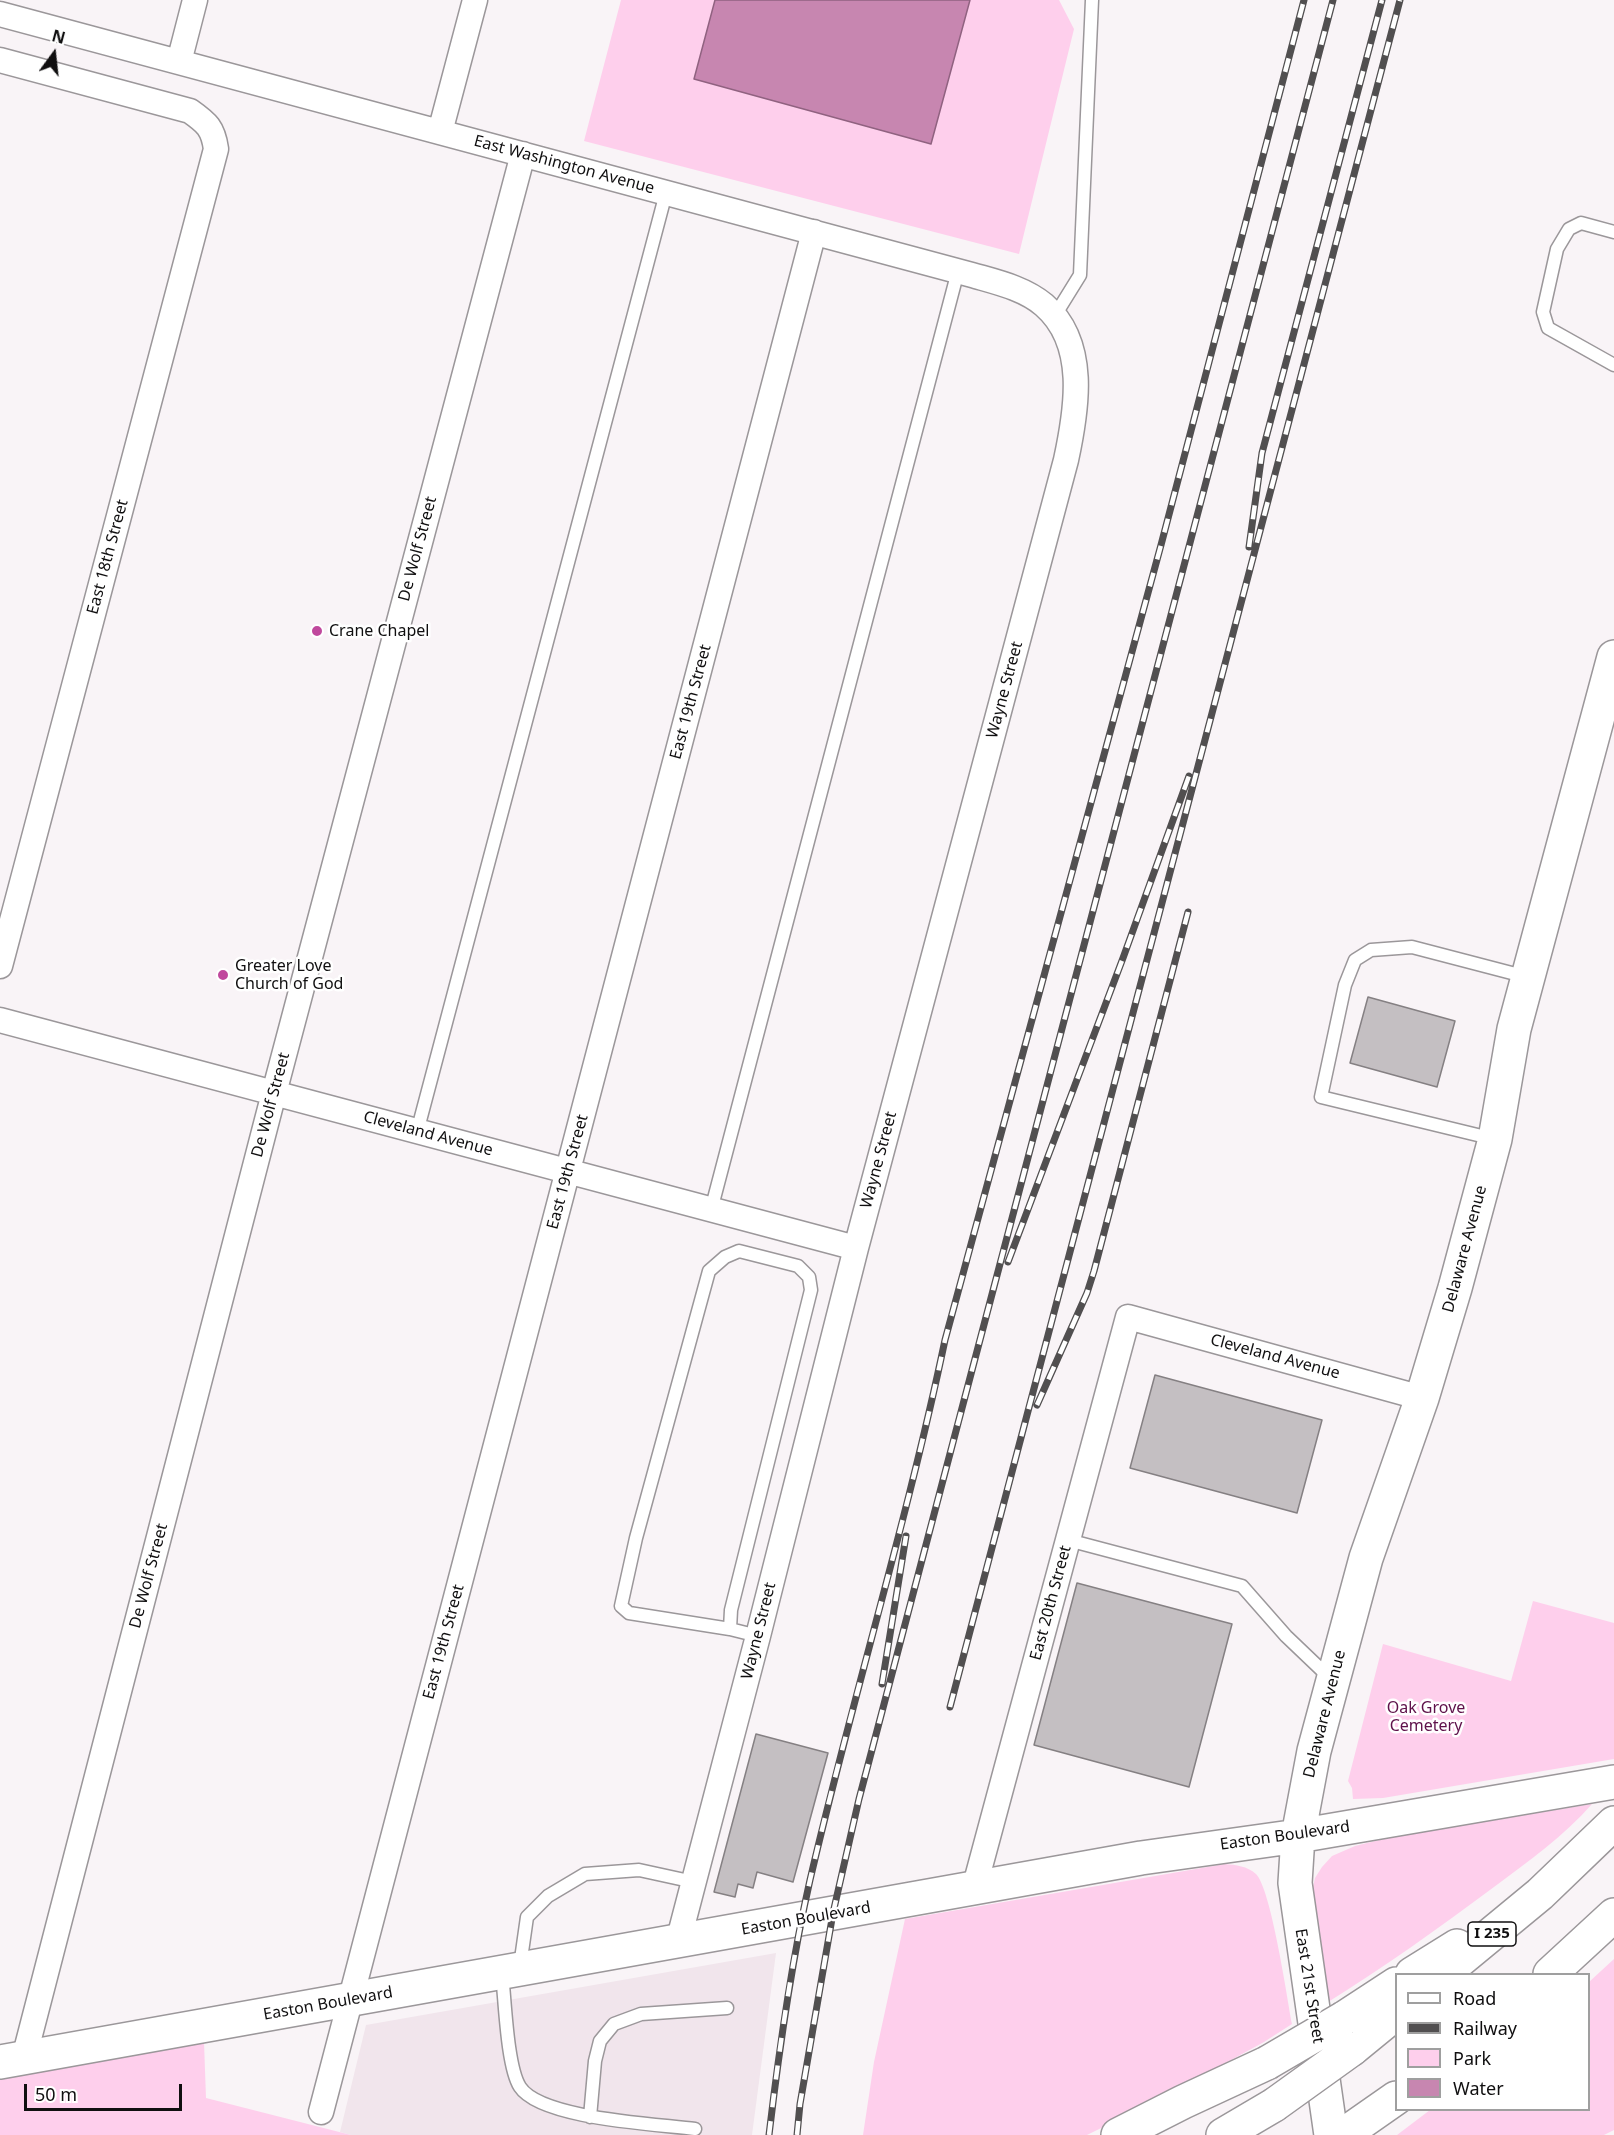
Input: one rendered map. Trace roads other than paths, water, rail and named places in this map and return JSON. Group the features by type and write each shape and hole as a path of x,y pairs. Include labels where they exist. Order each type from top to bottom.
{"main road":[{"name":"Delaware Avenue","path":"1298,1836 1314,1751 1366,1558 1438,1348 1495,1139 1514,1029 1614,657"},
{"name":"Easton Boulevard","path":"12,2060 1141,1858 1298,1836 1614,1782"},
{"name":"I 235","path":"1444,1973 1540,1894 1613,1824"},
{"name":"East 21st Street","path":"1298,1836 1295,1883 1331,2135"},
{"path":"1414,1973 1540,1894"},
{"path":"1551,1973 1614,1915"},
{"path":"1118,2135 1267,2063 1344,2018 1395,1985"},
{"path":"1223,2135 1274,2104 1352,2049 1395,2014"},
{"path":"1343,2135 1385,2106"}],"street":[{"path":"179,62 195,0"},
{"path":"440,132 475,0"},
{"name":"East Washington Avenue","path":"0,14 958,271 1019,290 1043,304 1062,325 1073,351 1076,378"},
{"name":"East 18th Street","path":"0,60 190,111 207,124 214,136 216,149 0,966"},
{"name":"De Wolf Street","path":"12,2060 274,1093 523,154"},
{"name":"East 19th Street","path":"321,2112 814,232"},
{"name":"Wayne Street","path":"678,1942 856,1248 1066,460 1076,417 1076,378"},
{"name":"Cleveland Avenue","path":"0,1020 856,1248"},
{"name":"Cleveland Avenue","path":"1128,1317 1422,1398"},
{"name":"East 20th Street","path":"974,1888 1128,1317"}],"lane":[{"path":"1054,317 1080,275 1092,0"},
{"path":"417,1132 666,193"},
{"path":"1614,232 1581,223 1569,229 1557,249 1543,312 1548,328 1614,365"},
{"path":"711,1210 958,271"},
{"path":"1495,1139 1321,1097 1345,984 1355,960 1371,950 1412,948 1528,977"},
{"path":"730,1629 731,1610 811,1290 809,1277 798,1266 739,1251 725,1257 709,1272 636,1538 621,1606 629,1613 730,1629 758,1636"},
{"path":"1068,1540 1242,1586 1286,1636 1332,1681"},
{"path":"694,1882 639,1870 585,1874 548,1896 526,1917 511,1972 511,2055 521,2088 540,2103 590,2117 695,2129"},
{"path":"590,2117 595,2061 600,2041 614,2024 641,2014 727,2008"}],"water":[{"path":"715,0 970,0 931,144 694,79"}],"railway":[{"path":"769,2135 791,1975 826,1812 914,1476 945,1340 1161,545 1304,0"},
{"path":"797,2135 800,2104 833,1913 859,1799 1333,0"},
{"path":"1249,547 1262,453 1382,0"},
{"path":"950,1707 1400,0"},
{"path":"1008,1262 1189,776"},
{"path":"1037,1405 1087,1293 1094,1271 1188,912"},
{"path":"882,1684 906,1536"}],"place":[{"name":"Crane Chapel","path":"317,631"},
{"name":"Greater Love Church of God","path":"223,975"}],"park label":[{"name":"Oak Grove Cemetery","path":"1426,1717"}]}
